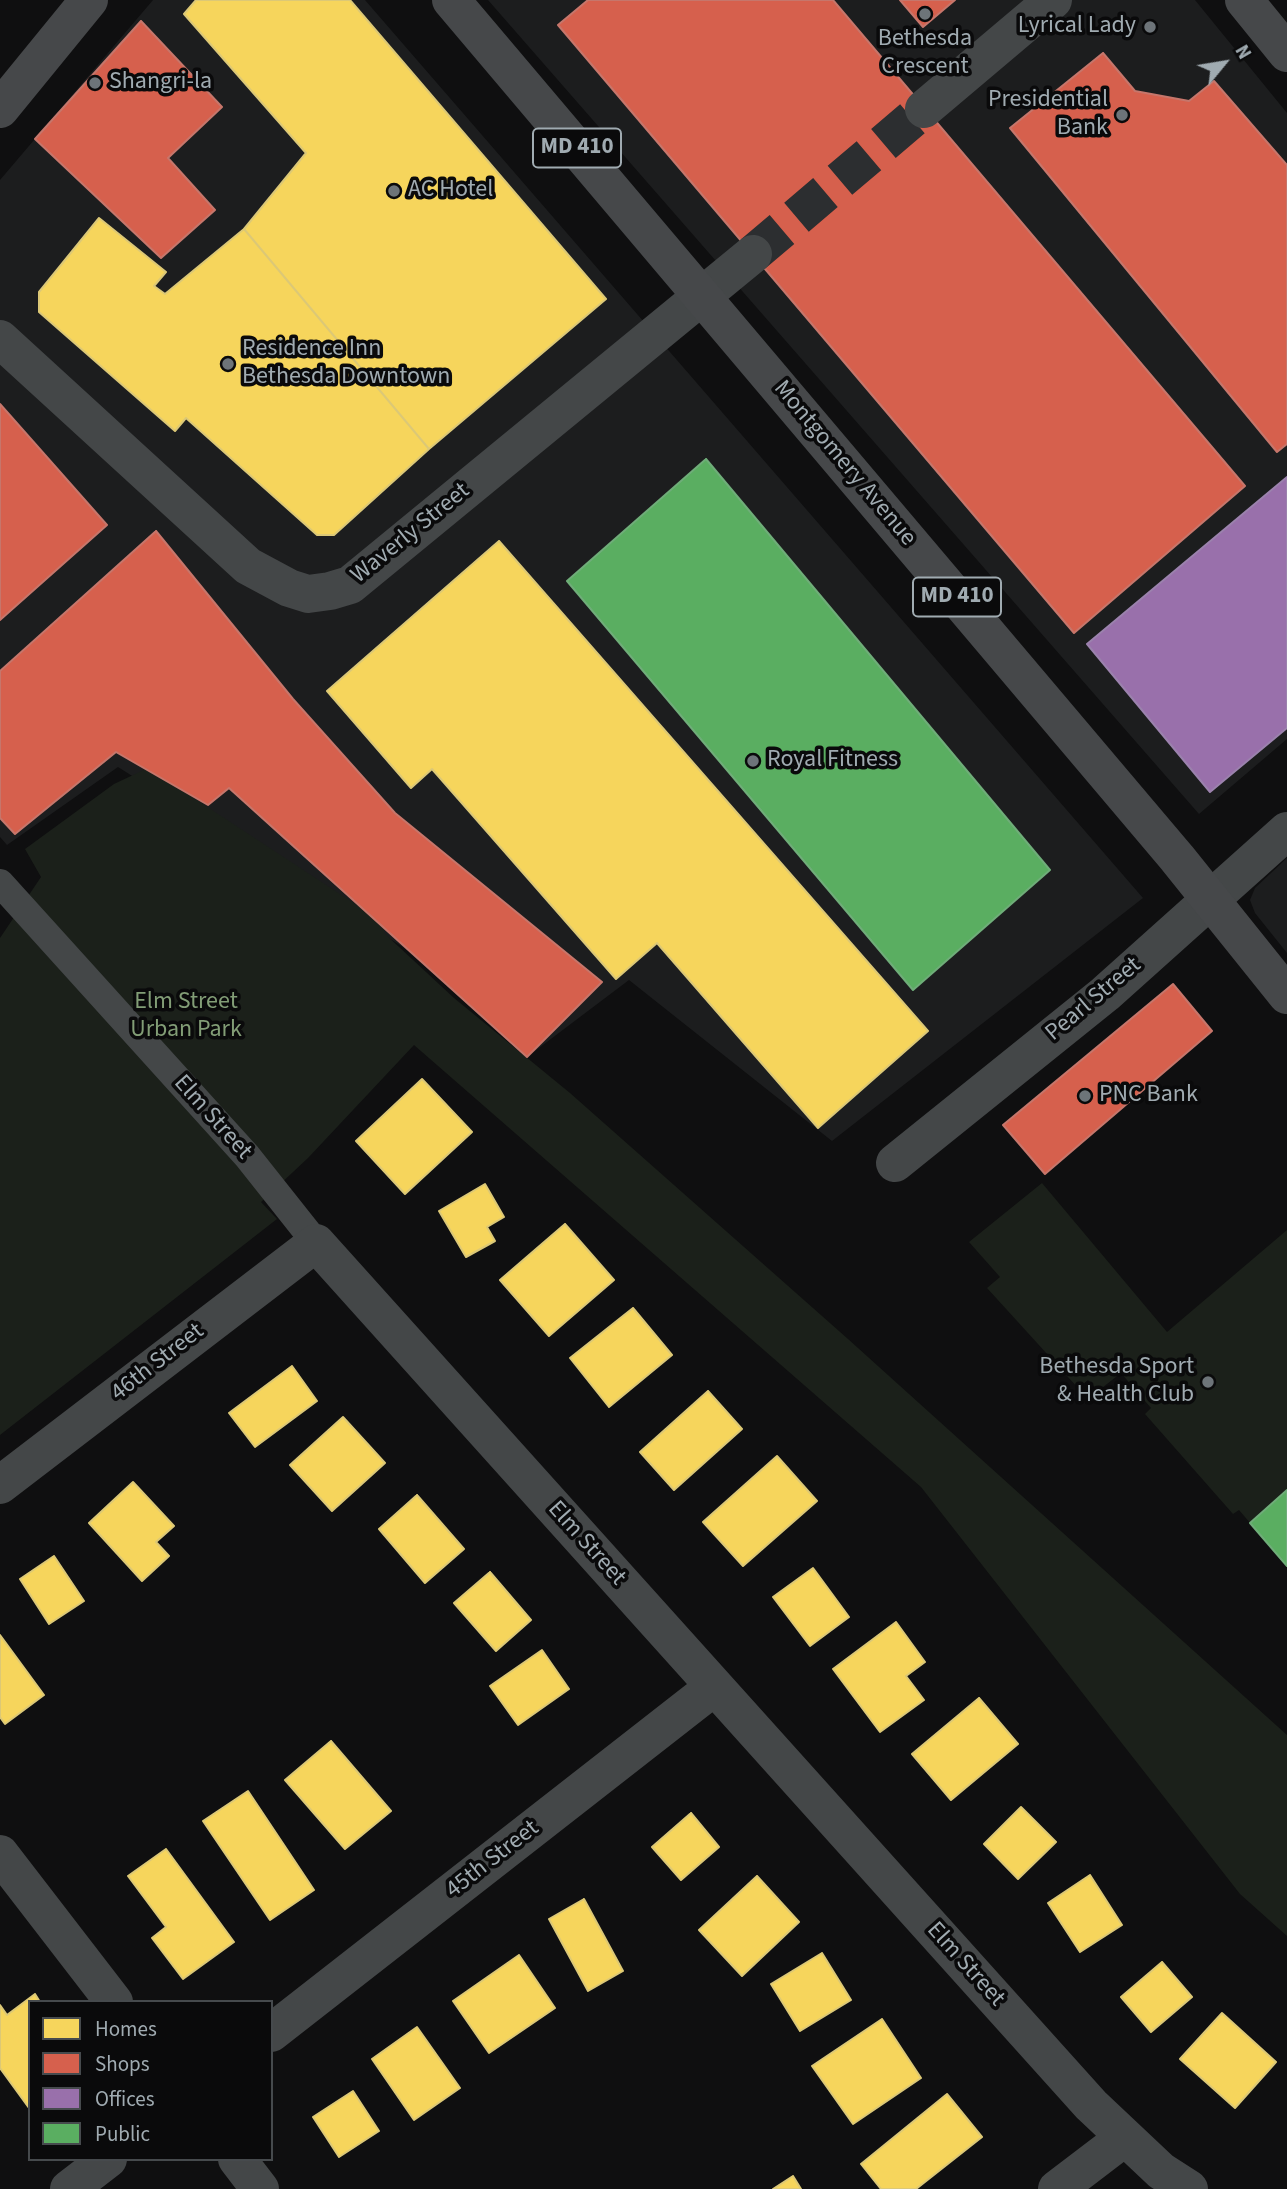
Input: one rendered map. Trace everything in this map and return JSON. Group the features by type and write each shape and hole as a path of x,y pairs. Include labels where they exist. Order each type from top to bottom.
{"main road":[{"path":"0,109 89,0"},
{"name":"Montgomery Avenue","path":"451,0 1168,847 1287,995"},
{"path":"1244,0 1287,53"}],"street":[{"path":"924,108 1052,0"},
{"name":"Waverly Street","path":"0,339 248,566 289,588 308,594 330,592 350,585 752,254"},
{"name":"Pearl Street","path":"895,1163 1105,994 1287,831"},
{"name":"Elm Street","path":"0,883 247,1156 316,1243 1082,2095 1161,2171 1189,2189"},
{"name":"46th Street","path":"0,1485 316,1243"},
{"name":"45th Street","path":"273,2031 714,1687"},
{"path":"0,1854 112,2000"},
{"path":"1057,2189 1124,2138"},
{"path":"69,2189 105,2161"},
{"path":"239,2161 260,2189"}],"shaded area":[{"path":"153,0 365,0 1143,898 832,1141 629,980 527,1057 403,947 118,767 7,845 0,837 0,180"},
{"path":"488,0 1195,0 1287,113 1287,739 1199,814"},
{"path":"1287,858 1287,953 1255,913 1250,900 1255,888"}],"green space":[{"name":"Elm Street Urban Park","path":"148,768 384,923 384,933 454,998 570,1093 848,1339 1287,1735 1287,1936 1240,1894 921,1487 414,1045 308,1158 261,1202 277,1219 0,1435 0,938 41,877 25,849 114,784"},
{"name":"Bethesda Sport & Health Club","path":"1042,1183 1167,1332 1287,1230 1287,1566 1239,1510 1233,1514 1145,1414 1151,1408 1121,1373 1098,1391 1088,1380 1078,1388 987,1288 1000,1277 969,1242"}],"building: Homes":[{"name":"AC Hotel","path":"196,0 350,0 606,299 429,449 244,229 306,153 184,14"},
{"name":"Residence Inn Bethesda Downtown","path":"99,218 166,272 154,286 165,294 244,229 429,449 334,535 317,535 186,418 175,431 39,312 39,292"},
{"path":"499,541 928,1031 818,1128 657,943 616,979 432,769 411,788 327,691"},
{"path":"422,1079 472,1132 405,1194 356,1141"},
{"path":"485,1184 504,1217 487,1227 495,1241 466,1257 439,1211"},
{"path":"565,1224 614,1280 549,1336 500,1280"},
{"path":"633,1308 672,1355 609,1407 570,1358"},
{"path":"292,1366 317,1401 255,1447 229,1413"},
{"path":"708,1391 742,1429 674,1490 640,1452"},
{"path":"343,1417 385,1463 332,1511 290,1465"},
{"path":"777,1456 817,1501 743,1566 703,1522"},
{"path":"133,1482 174,1526 156,1542 169,1556 142,1581 89,1523"},
{"path":"417,1495 464,1549 425,1583 379,1529"},
{"path":"54,1556 84,1601 49,1624 20,1579"},
{"path":"813,1568 849,1617 810,1646 773,1597"},
{"path":"490,1572 531,1620 496,1651 454,1603"},
{"path":"896,1622 925,1662 906,1676 924,1700 880,1732 833,1669"},
{"path":"0,1635 44,1695 5,1724 0,1717"},
{"path":"542,1650 569,1689 518,1725 490,1686"},
{"path":"979,1698 1018,1744 951,1800 912,1754"},
{"path":"331,1741 391,1811 345,1849 285,1780"},
{"path":"248,1791 314,1890 270,1920 203,1821"},
{"path":"1021,1807 1056,1842 1018,1879 984,1844"},
{"path":"691,1813 719,1847 681,1880 652,1847"},
{"path":"166,1849 234,1942 183,1979 152,1938 166,1927 128,1876"},
{"path":"1090,1875 1122,1925 1080,1952 1048,1903"},
{"path":"757,1876 799,1922 742,1976 699,1930"},
{"path":"584,1899 623,1971 588,1991 549,1919"},
{"path":"822,1953 851,2000 800,2031 771,1984"},
{"path":"519,1955 555,2008 489,2053 453,2001"},
{"path":"1162,1962 1192,1997 1151,2032 1121,1997"},
{"path":"35,1994 39,2000 28,2000 28,2107 0,2068 0,2005 7,2015"},
{"path":"1222,2013 1276,2062 1235,2108 1180,2059"},
{"path":"882,2019 921,2078 853,2124 812,2066"},
{"path":"417,2027 460,2088 414,2120 372,2059"},
{"path":"353,2091 379,2131 339,2157 313,2117"},
{"path":"947,2094 982,2137 916,2189 881,2189 861,2164"},
{"path":"793,2176 801,2189 773,2189"}],"building: Shops":[{"path":"588,0 833,0 1245,486 1074,633 558,25"},
{"name":"Bethesda Crescent","path":"900,0 955,0 923,27"},
{"path":"141,21 222,107 168,158 215,210 161,258 35,139"},
{"path":"1103,53 1135,91 1189,101 1214,81 1287,165 1287,444 1277,452 1010,128"},
{"path":"0,404 107,525 0,620"},
{"path":"156,531 293,699 395,813 602,982 527,1057 229,788 208,805 116,752 15,834 0,818 0,671"},
{"path":"1173,984 1212,1031 1045,1174 1003,1125"}],"building: Offices":[{"path":"1287,477 1287,728 1210,792 1087,644"}],"building: Public":[{"path":"706,459 1050,870 913,990 567,581"},
{"path":"1287,1490 1287,1566 1250,1523"}],"tunnel":[{"path":"753,254 924,109"}],"place":[{"name":"Bethesda Crescent","path":"925,14"},
{"name":"Lyrical Lady","path":"1150,27"},
{"name":"Shangri-la","path":"95,83"},
{"name":"Presidential Bank","path":"1122,115"},
{"name":"AC Hotel","path":"394,191"},
{"name":"Residence Inn Bethesda Downtown","path":"228,364"},
{"name":"Royal Fitness","path":"753,761"},
{"name":"PNC Bank","path":"1085,1096"},
{"name":"Bethesda Sport & Health Club","path":"1208,1382"}]}
